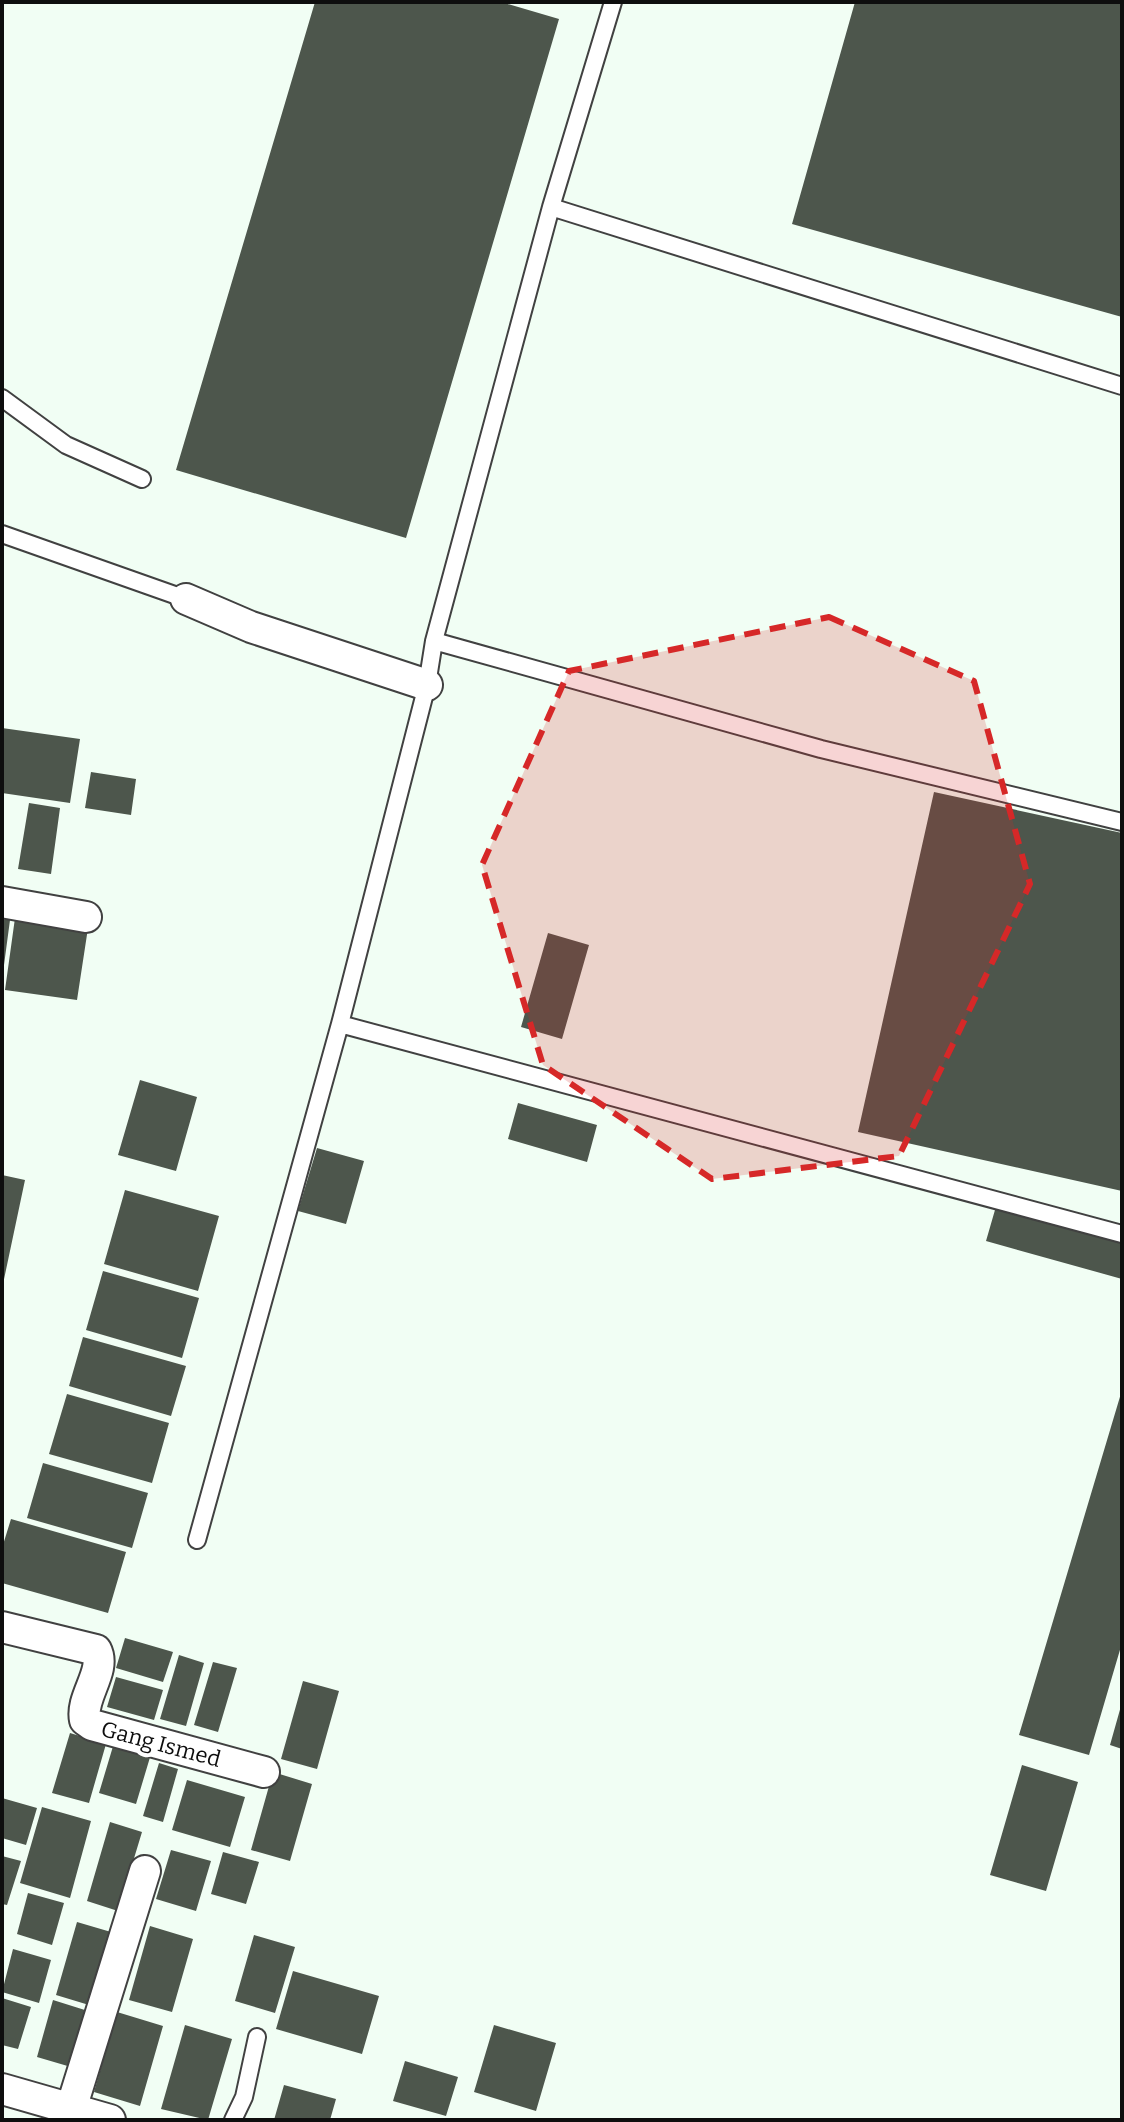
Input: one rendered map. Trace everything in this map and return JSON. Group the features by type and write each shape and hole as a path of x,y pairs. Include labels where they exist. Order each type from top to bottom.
{"street":[{"path":"186,599 251,627 427,685"},
{"path":"2,902 86,917"},
{"name":"Gang Ismed","path":"2,1627 96,1650 99,1663 84,1712 85,1720 92,1725 264,1772"},
{"path":"71,2109 145,1871"},
{"path":"2,2089 110,2120"}],"lane":[{"path":"197,1540 340,1024 427,685 434,641 551,207 613,2"},
{"path":"551,207 1122,386"},
{"path":"2,398 66,445 142,479"},
{"path":"2,534 186,599"},
{"path":"434,641 821,749 1122,822"},
{"path":"340,1024 1122,1234"},
{"path":"233,2120 244,2097 257,2037"}],"highlighted area":[{"path":"829,617 974,681 1030,884 899,1156 712,1179 543,1065 482,865 569,671"}],"building":[{"path":"315,2 501,2 559,19 406,538 176,470"},
{"path":"855,2 1122,2 1122,317 792,224"},
{"path":"2,728 80,739 70,803 2,793"},
{"path":"91,772 136,779 131,815 85,808"},
{"path":"934,792 1122,833 1122,1191 858,1132"},
{"path":"29,803 60,808 51,874 18,869"},
{"path":"15,918 88,928 77,1000 5,990"},
{"path":"2,919 10,920 4,965 2,965"},
{"path":"548,933 589,945 562,1039 521,1027"},
{"path":"140,1080 197,1097 176,1171 118,1155"},
{"path":"518,1103 597,1125 587,1162 508,1139"},
{"path":"317,1148 364,1161 346,1224 298,1211"},
{"path":"2,1175 25,1180 3,1284 2,1283"},
{"path":"125,1190 219,1216 198,1291 104,1264"},
{"path":"997,1203 1122,1238 1122,1279 986,1241"},
{"path":"103,1271 199,1298 182,1358 86,1330"},
{"path":"83,1337 186,1366 171,1416 69,1386"},
{"path":"1122,1390 1122,1643 1089,1755 1019,1735"},
{"path":"67,1394 169,1423 152,1483 49,1454"},
{"path":"43,1463 148,1493 132,1548 27,1518"},
{"path":"11,1519 126,1552 108,1613 2,1583 2,1548"},
{"path":"125,1638 173,1652 163,1682 116,1668"},
{"path":"179,1655 204,1663 186,1726 160,1719"},
{"path":"213,1662 237,1668 218,1732 194,1725"},
{"path":"116,1677 163,1690 154,1720 107,1707"},
{"path":"303,1681 339,1691 317,1769 281,1759"},
{"path":"1122,1706 1122,1749 1110,1745"},
{"path":"70,1733 106,1744 89,1803 52,1793"},
{"path":"114,1743 151,1754 136,1804 99,1793"},
{"path":"159,1763 178,1769 163,1822 143,1816"},
{"path":"1022,1765 1078,1782 1046,1891 990,1875"},
{"path":"273,1772 312,1784 290,1861 251,1850"},
{"path":"187,1780 245,1797 230,1847 172,1830"},
{"path":"2,1798 37,1808 26,1845 2,1838"},
{"path":"42,1807 91,1821 70,1898 20,1883"},
{"path":"110,1822 142,1832 118,1911 87,1901"},
{"path":"171,1850 211,1861 196,1911 156,1899"},
{"path":"223,1852 259,1862 246,1904 211,1894"},
{"path":"2,1856 21,1861 7,1905 2,1904"},
{"path":"28,1893 64,1903 52,1945 17,1934"},
{"path":"77,1922 111,1932 89,2005 56,1995"},
{"path":"150,1926 193,1939 172,2012 129,2000"},
{"path":"254,1935 295,1947 275,2013 235,2001"},
{"path":"13,1949 51,1960 39,2003 2,1992"},
{"path":"293,1971 379,1996 362,2054 276,2029"},
{"path":"2,1998 31,2007 18,2049 2,2045"},
{"path":"53,2000 88,2011 71,2067 37,2057"},
{"path":"117,2012 163,2026 140,2106 94,2092"},
{"path":"185,2025 232,2039 208,2120 161,2109"},
{"path":"494,2025 556,2043 536,2111 474,2092"},
{"path":"405,2061 458,2077 446,2116 393,2101"},
{"path":"284,2085 336,2099 330,2120 274,2120"}]}
